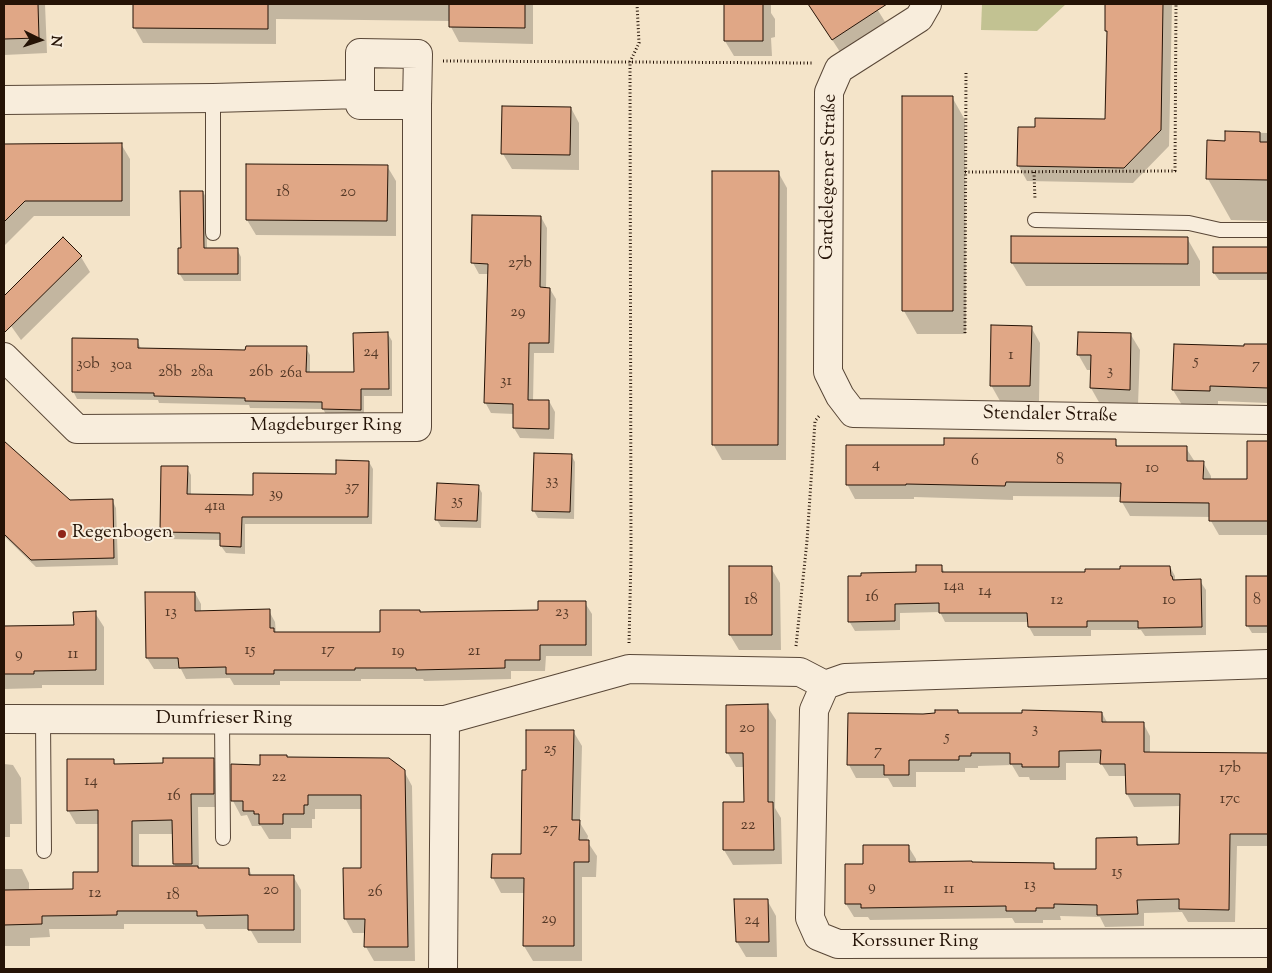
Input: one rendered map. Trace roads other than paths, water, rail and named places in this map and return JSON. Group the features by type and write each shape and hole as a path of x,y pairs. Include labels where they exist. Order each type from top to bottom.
{"street":[{"name":"Gardelegener Straße","path":"840,396 828,372 829,92 839,69 918,18 927,4"},
{"name":"Magdeburger Ring","path":"4,357 77,429 416,427 418,54 360,53 360,94"},
{"path":"4,100 213,98 360,94 360,105 418,105"},
{"name":"Stendaler Straße","path":"840,396 853,413 1268,420"},
{"path":"825,685 845,678 1268,664"},
{"name":"Dumfrieser Ring","path":"4,719 445,720 629,669 800,672 825,685"},
{"name":"Korssuner Ring","path":"825,685 814,710 810,918 818,936 838,944 1268,943"},
{"path":"443,969 445,720"}],"lane":[{"path":"213,98 213,233"},
{"path":"1035,220 1189,223 1220,230 1268,230"},
{"path":"43,719 44,851"},
{"path":"222,720 223,838"}],"place":[{"name":"Regenbogen","path":"62,534"}]}
